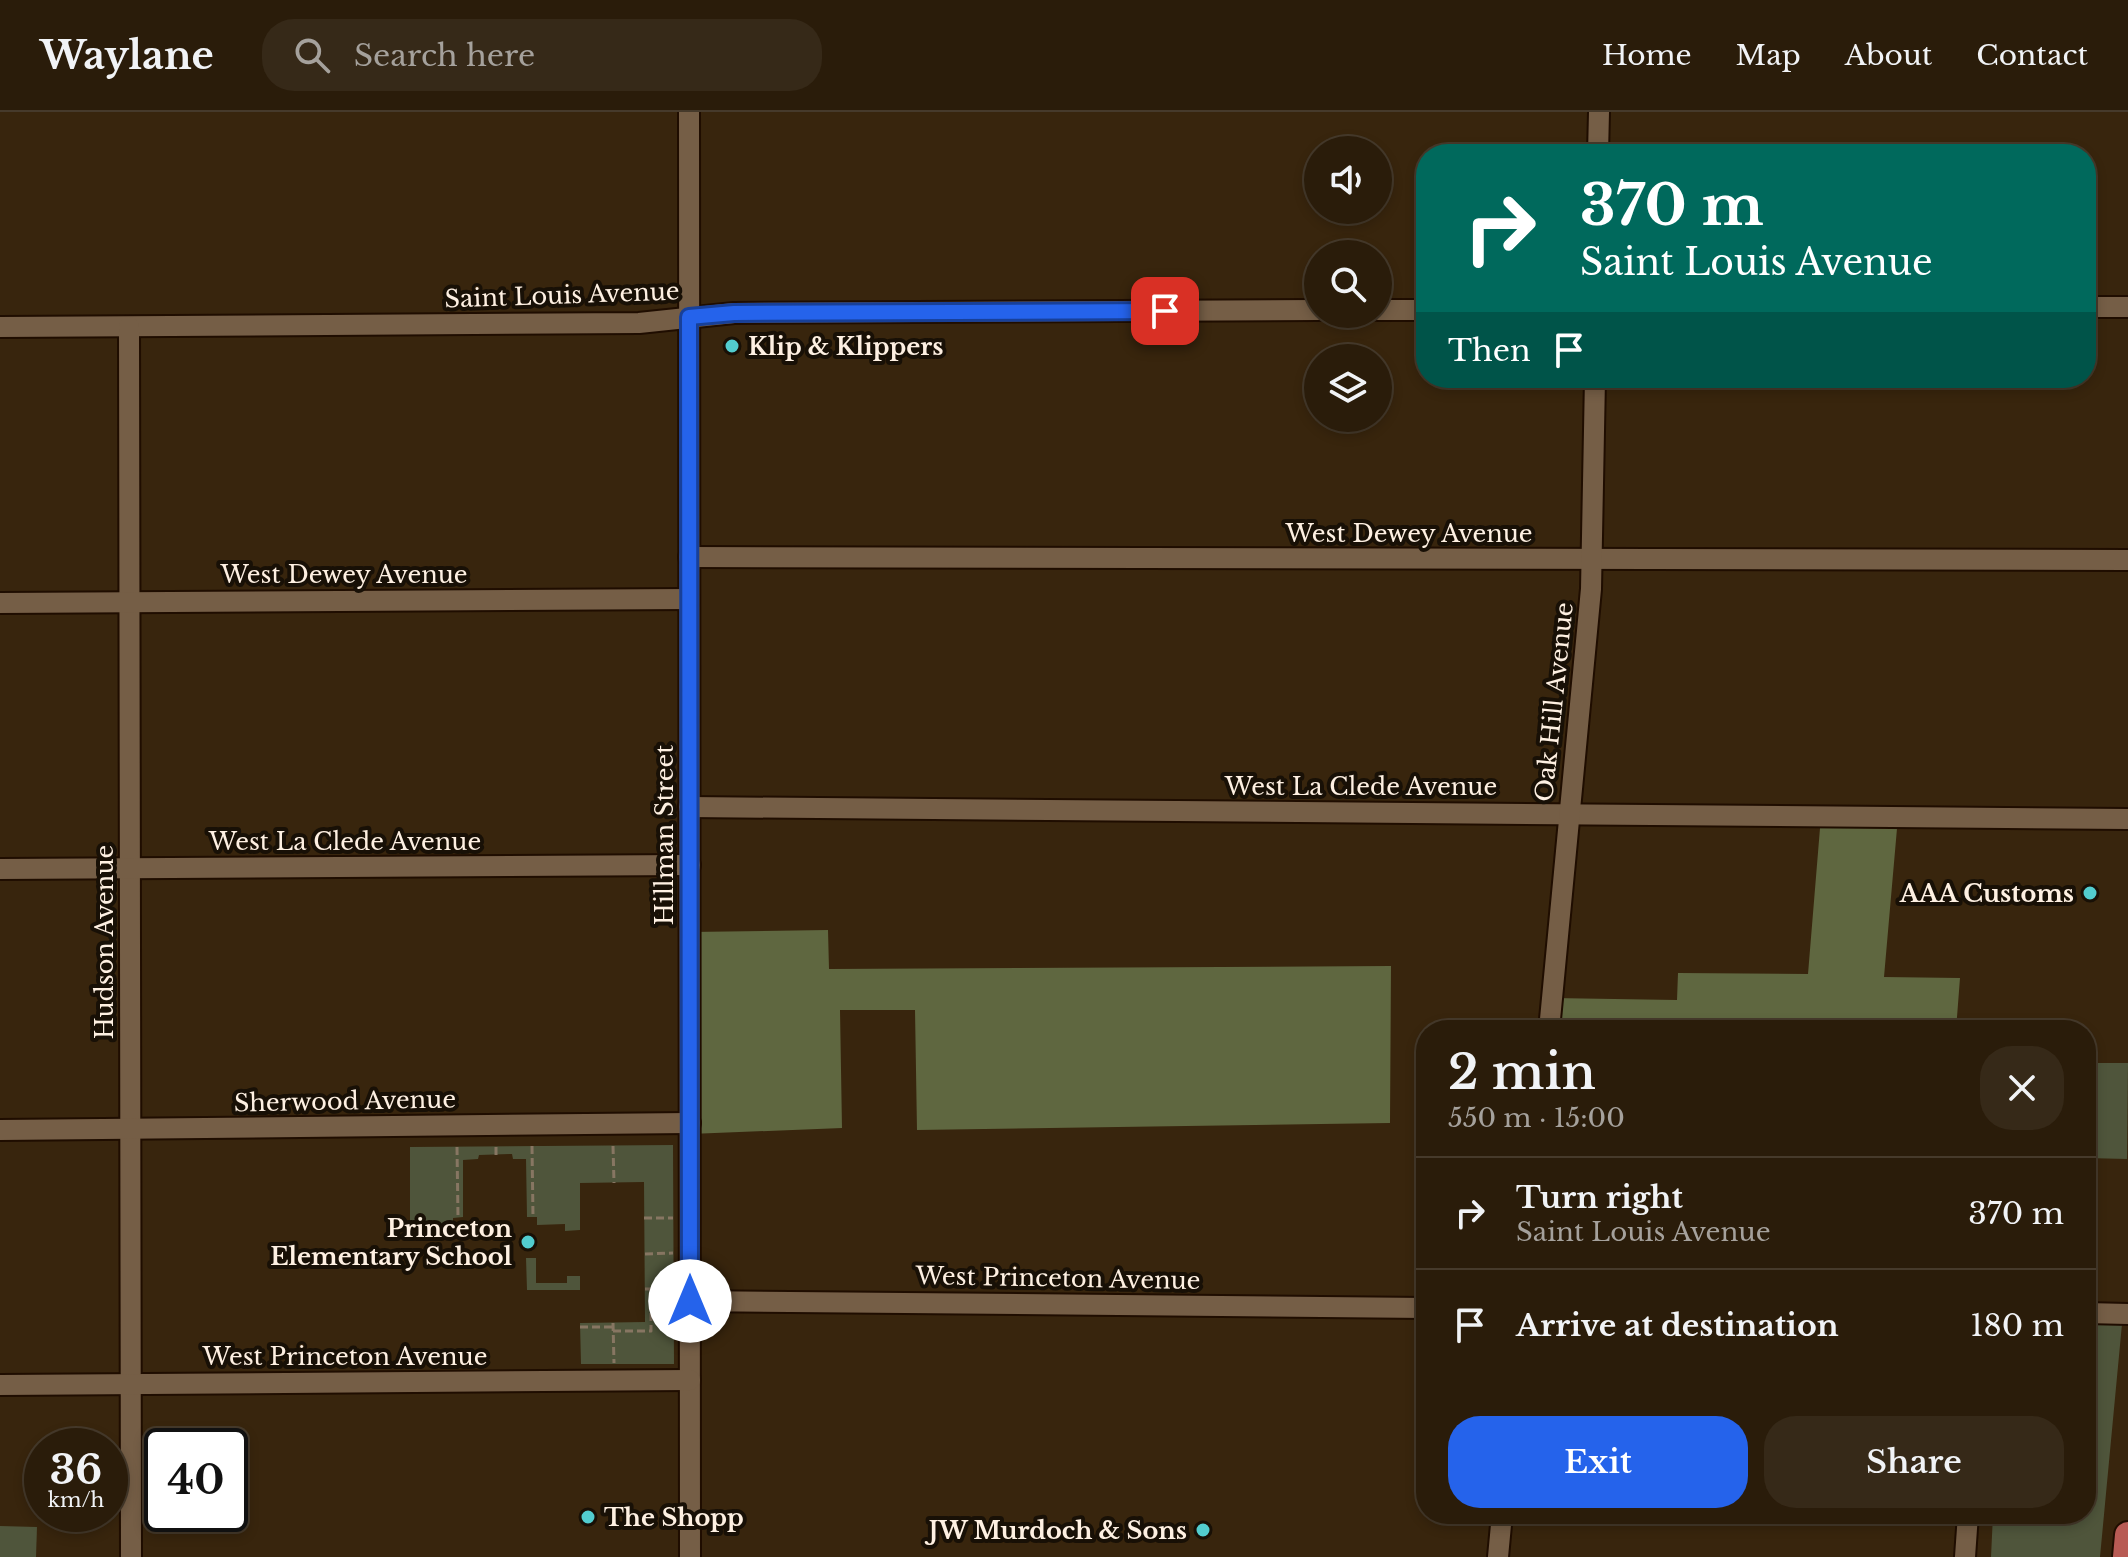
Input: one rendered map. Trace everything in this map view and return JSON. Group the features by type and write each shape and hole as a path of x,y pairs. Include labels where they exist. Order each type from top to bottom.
{"main road":[{"path":"2126,1557 2128,1535"}],"street":[{"name":"Hillman Street","path":"689,112 690,1123 682,1295 690,1380 690,1557"},
{"path":"1598,144 1599,112"},
{"path":"2096,307 2128,307"},
{"name":"Saint Louis Avenue","path":"0,327 639,323 734,313 1304,310"},
{"path":"1392,310 1416,310"},
{"name":"Hudson Avenue","path":"129,327 131,1557"},
{"name":"Oak Hill Avenue","path":"1550,1020 1592,559 1595,388"},
{"name":"West Dewey Avenue","path":"689,557 2128,560"},
{"name":"West Dewey Avenue","path":"0,603 689,599"},
{"name":"West La Clede Avenue","path":"689,807 2128,819"},
{"name":"West La Clede Avenue","path":"0,869 690,865"},
{"name":"Sherwood Avenue","path":"0,1130 690,1123"},
{"name":"West Princeton Avenue","path":"682,1295 1416,1308"},
{"path":"2096,1313 2128,1314"},
{"name":"West Princeton Avenue","path":"0,1385 690,1380"},
{"path":"1498,1557 1501,1524"},
{"path":"1965,1557 1967,1524"}],"path":[{"path":"532,1146 533,1217"},
{"path":"613,1146 614,1183"},
{"path":"457,1147 458,1217"},
{"path":"496,1147 496,1155"},
{"path":"644,1218 674,1218"},
{"path":"645,1254 674,1253"},
{"path":"645,1289 682,1295"},
{"path":"580,1327 651,1331 651,1289"},
{"path":"613,1327 614,1364"}],"green space":[{"path":"1821,816 1898,817 1884,977 1960,978 1957,1020 1550,1020 1552,998 1677,1000 1678,973 1808,974"},
{"path":"828,930 829,969 1391,966 1390,1123 917,1130 915,1010 840,1010 842,1128 690,1134 690,932"},
{"path":"2096,1063 2128,1063 2127,1159 2096,1158"},
{"path":"673,1145 674,1364 581,1364 580,1323 645,1322 644,1182 580,1183 580,1230 565,1231 565,1224 537,1225 537,1217 527,1217 526,1159 513,1159 512,1154 479,1155 478,1159 463,1160 463,1217 453,1218 453,1225 410,1225 410,1147"},
{"path":"526,1258 536,1258 536,1283 567,1283 567,1276 580,1276 580,1290 527,1290"},
{"path":"2096,1323 2122,1324 2100,1557 1991,1557 1993,1524 2096,1524"},
{"path":"0,1526 24,1527 24,1532 37,1532 36,1557 0,1557"}],"place":[{"name":"Klip & Klippers","path":"732,346"},
{"name":"AAA Customs","path":"2090,893"},
{"name":"Princeton Elementary School","path":"528,1242"},
{"name":"The Shopp","path":"588,1517"},
{"name":"JW Murdoch & Sons","path":"1203,1530"}],"route":[{"path":"690,1301 689,317 734,313 1165,311"}]}
